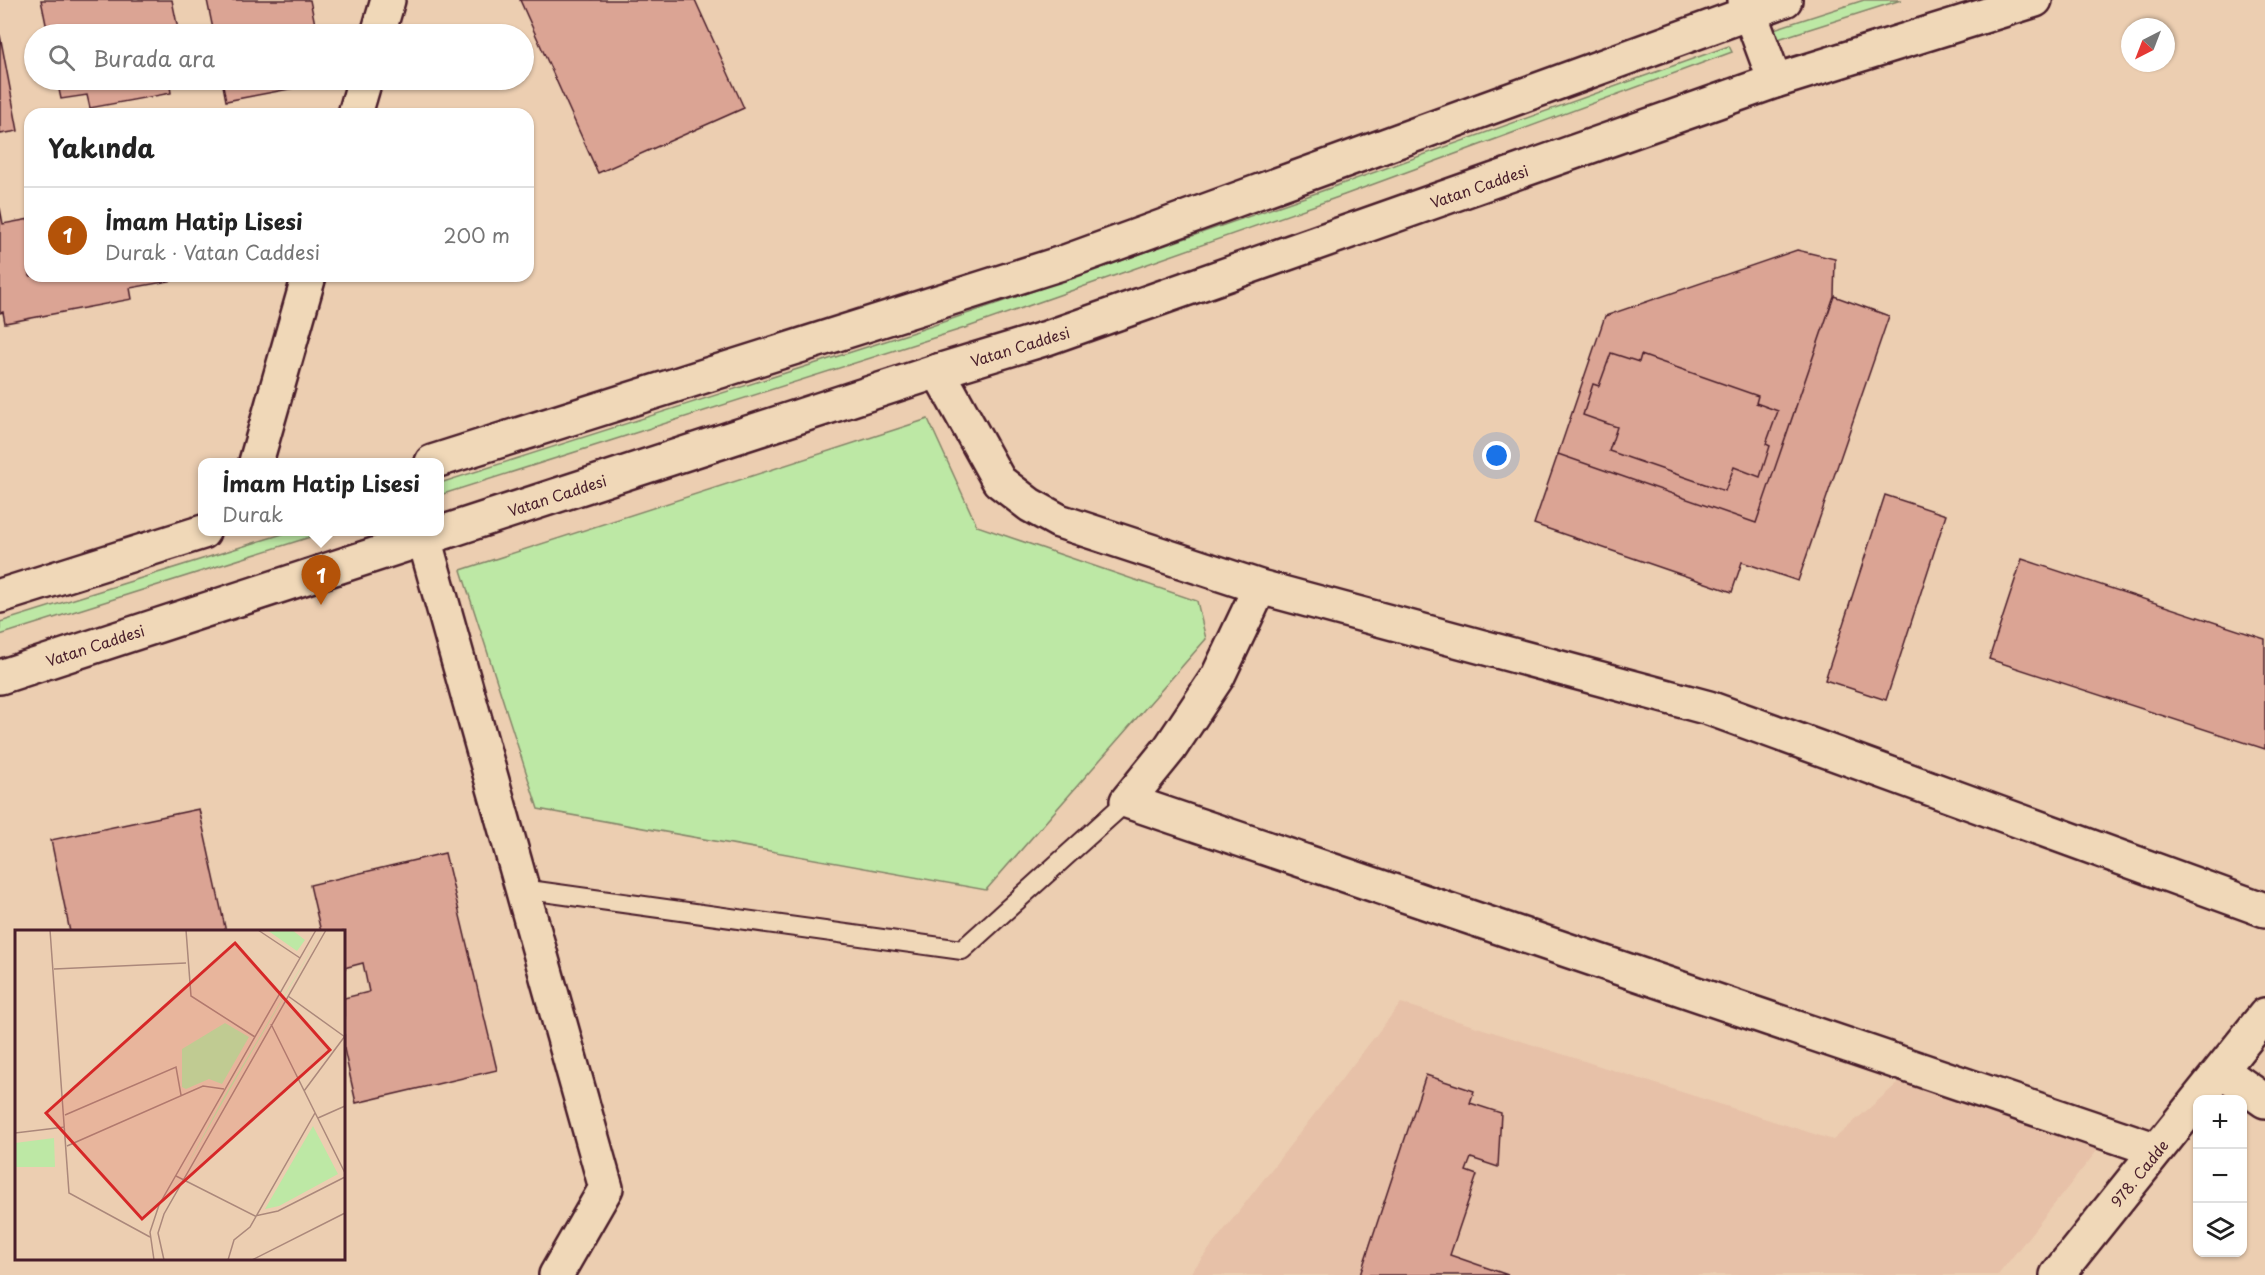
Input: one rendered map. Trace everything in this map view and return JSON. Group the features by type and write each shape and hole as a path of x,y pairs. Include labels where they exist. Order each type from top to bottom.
{"street":[{"path":"381,24 387,0"},
{"path":"444,458 1065,262 1747,7 1785,0"},
{"name":"Vatan Caddesi","path":"444,531 939,370 1047,338 1775,81 2035,0"},
{"path":"1747,7 1775,81"},
{"path":"357,108 362,90"},
{"path":"257,458 307,282"},
{"path":"939,370 999,481 1030,505 1059,521 1260,587 1709,708 2265,910"},
{"path":"0,596 198,533"},
{"name":"Vatan Caddesi","path":"0,677 430,536"},
{"path":"424,538 606,1188 556,1275"},
{"path":"1260,587 1218,676 1170,748 1127,801 2157,1150"},
{"name":"978. Cadde","path":"2057,1275 2265,1015"},
{"path":"2221,1070 2265,1101"}],"lane":[{"path":"522,889 962,950 1127,801"}],"shaded area":[{"path":"1401,1003 1833,1140 1905,1077 2100,1147 1998,1275 1189,1275"}],"green space":[{"path":"1864,0 1901,0 1775,40 1774,29"},
{"path":"1729,46 1732,52 1344,195 968,327 444,494 444,482 917,331 1305,197"},
{"path":"928,419 977,526 1197,601 1206,639 986,890 538,809 461,570"},
{"path":"276,536 313,536 0,635 0,622"}],"building":[{"path":"41,0 172,0 177,24 46,24"},
{"path":"207,0 310,0 315,24 212,24"},
{"path":"520,0 695,0 744,108 598,173 534,31 534,24 531,24"},
{"path":"0,35 18,131 0,134"},
{"path":"59,90 171,90 171,93 90,108 87,95 61,99"},
{"path":"224,90 284,90 226,101"},
{"path":"0,208 3,224 24,220 24,282 164,282 130,288 132,299 5,323 3,312 0,313"},
{"path":"1797,250 1835,259 1834,296 1756,523 1558,454 1605,316","holes":["1611,353 1639,362 1641,355 1758,396 1756,403 1778,411 1766,444 1770,446 1760,477 1734,467 1725,491 1609,451 1617,427 1583,415 1593,384 1599,386"]},
{"path":"1834,296 1889,316 1798,581 1742,562 1732,592 1534,524 1558,454 1756,523"},
{"path":"1611,353 1639,362 1641,355 1758,396 1756,403 1778,411 1766,444 1770,446 1760,477 1734,467 1725,491 1609,451 1617,427 1583,415 1593,384 1599,386"},
{"path":"1885,495 1946,515 1886,700 1825,680"},
{"path":"2022,559 2265,639 2265,749 1989,659"},
{"path":"199,809 226,930 70,930 51,840"},
{"path":"445,853 497,1070 356,1103 345,1054 345,998 369,992 363,963 345,968 345,930 321,930 310,885"},
{"path":"1426,1075 1474,1091 1470,1103 1501,1113 1498,1167 1471,1158 1466,1171 1477,1175 1450,1255 1508,1275 1360,1275"}],"place":[{"name":"İmam Hatip Lisesi","path":"321,605"}]}
